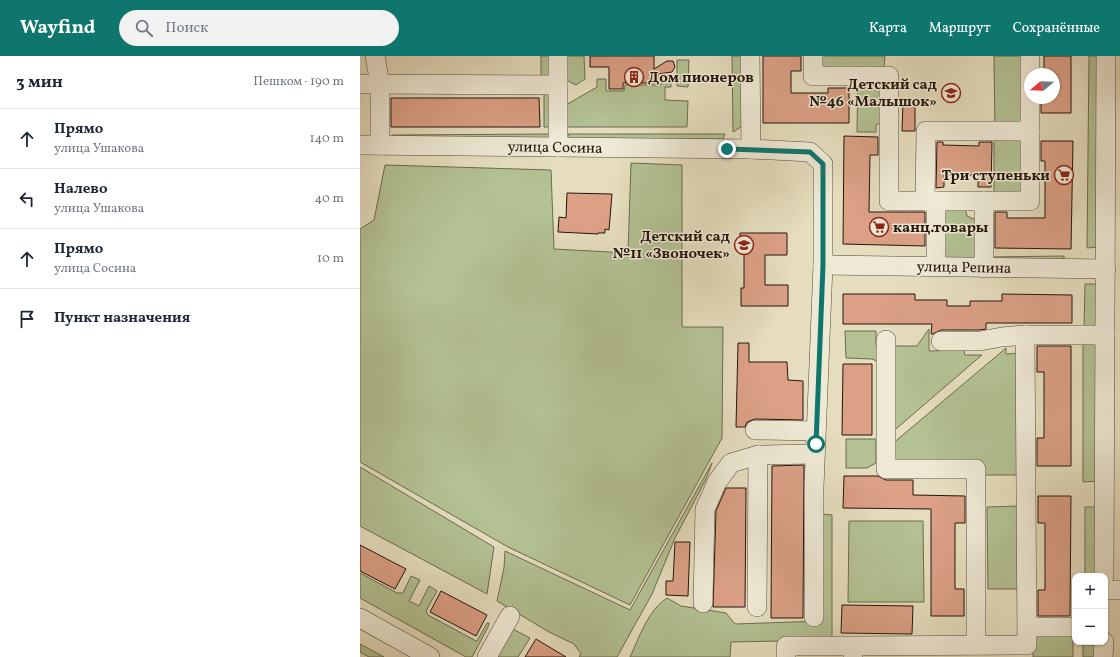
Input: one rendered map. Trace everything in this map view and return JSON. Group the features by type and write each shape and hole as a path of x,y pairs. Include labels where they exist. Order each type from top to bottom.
{"street":[{"path":"375,56 380,84 380,145"},
{"path":"558,56 558,147"},
{"path":"750,56 751,149"},
{"path":"813,56 813,76 888,76 889,201 1030,201 1030,56"},
{"path":"1104,573 1112,479 1105,335 1106,56"},
{"path":"360,84 558,85"},
{"path":"936,267 926,131 1030,131"},
{"name":"улица Сосина","path":"360,145 751,149 810,152 823,164 823,265 814,487 814,617"},
{"path":"984,201 984,268"},
{"name":"улица Репина","path":"823,265 1106,269"},
{"path":"941,341 980,341 1025,335 1105,335"},
{"path":"1025,335 1027,643"},
{"path":"886,340 886,469 976,469 976,645"},
{"path":"756,430 816,431"},
{"path":"702,603 705,509 717,482 731,463 758,455 815,454"},
{"path":"757,607 758,455"},
{"path":"1108,590 1120,590"},
{"path":"487,657 510,616"},
{"path":"360,618 430,657"},
{"path":"786,657 786,646 862,651 946,651 976,645 1027,643 1072,628"},
{"path":"1104,645 1104,657"}],"green space":[{"path":"541,56 551,56 551,82 541,78"},
{"path":"563,56 584,56 585,79 576,85 564,79"},
{"path":"732,56 744,56 744,125 733,132"},
{"path":"818,56 885,56 884,68 865,84 883,87 885,120 876,125 876,132 857,132 858,73 825,73"},
{"path":"994,56 1023,56 1022,128 995,131"},
{"path":"1089,56 1100,56 1099,247 1087,248"},
{"path":"677,60 689,60 688,87 677,86"},
{"path":"671,76 671,87 665,87 665,100 688,101 687,127 564,127 564,106 597,87 597,79 606,79 606,91 624,91 625,85 660,85"},
{"path":"550,88 551,127 544,127 544,94"},
{"path":"550,134 546,140 394,140 392,135"},
{"path":"568,134 725,134 723,139 571,140"},
{"path":"994,137 1024,138 1022,193 994,195"},
{"path":"631,163 682,165 682,327 723,327 722,438 630,605 508,547 360,462 360,229 374,220 385,165 551,170 554,249 628,253"},
{"path":"965,208 967,216 978,221 979,262 940,263 940,211"},
{"path":"1064,256 1064,264 990,264 988,257"},
{"path":"1085,284 1099,284 1099,330 1084,330"},
{"path":"929,329 929,351 964,350 965,355 982,355 890,434 889,346 917,346"},
{"path":"845,331 876,331 876,345 879,362 872,359 846,358"},
{"path":"1083,341 1099,341 1099,481 1083,482"},
{"path":"1006,348 1006,354 1021,353 1023,475 979,475 891,464 891,445"},
{"path":"846,439 876,439 876,463 867,468 846,468"},
{"path":"712,463 706,479 675,538 652,594 617,657 579,657 581,654 574,644 549,632 497,601 504,568 505,551 630,610"},
{"path":"360,467 494,547 487,594 360,526"},
{"path":"1018,506 1019,589 988,589 987,507"},
{"path":"1085,507 1099,507 1098,573 1085,573"},
{"path":"822,514 832,515 832,640 731,642 730,657 630,657 649,617 660,603 667,598 681,606 726,613 735,624 822,621"},
{"path":"849,521 923,521 924,602 848,602"},
{"path":"360,573 397,593 403,593 411,576 420,580 409,601 419,606 429,586 437,591 426,611 428,615 476,641 487,623 489,623 472,657 466,657 360,598"},
{"path":"509,627 530,638 518,657 493,657"},
{"path":"1072,634 1073,657 1033,657 1033,635"},
{"path":"360,644 384,657 369,657 360,652"},
{"path":"1083,645 1098,645 1098,657 1083,657"}],"building":[{"name":"Дом пионеров","path":"590,56 654,56 654,69 667,61 673,61 675,67 672,72 658,74 658,83 623,83 623,89 609,89 609,67 590,67"},
{"path":"763,56 801,56 801,71 791,71 791,93 828,93 828,88 849,88 849,123 763,123"},
{"path":"1044,56 1071,56 1071,113 1041,113 1041,104 1060,104 1060,68 1044,68"},
{"path":"391,98 539,98 540,127 391,127"},
{"path":"903,103 915,104 915,131 902,131"},
{"path":"844,136 878,137 878,155 870,155 869,212 925,212 925,246 843,244"},
{"path":"1041,141 1073,141 1071,249 995,248 995,212 1007,212 1007,218 1045,218 1045,161 1041,161"},
{"path":"937,142 943,142 943,145 979,146 979,142 992,142 991,187 978,187 978,175 944,175 944,187 936,188"},
{"path":"567,193 612,194 609,230 605,229 605,233 598,234 558,232 559,217 566,218"},
{"path":"740,233 787,233 787,255 765,255 765,285 788,285 788,306 741,306 741,288 744,288 744,252 740,252"},
{"path":"843,294 915,294 915,300 947,300 947,306 970,306 970,301 1002,301 1002,294 1072,295 1072,323 986,323 986,329 941,330 933,334 931,334 932,324 843,324"},
{"path":"738,343 749,343 749,362 787,362 788,380 803,381 803,420 755,419 747,422 745,427 736,427"},
{"path":"1037,346 1071,346 1071,466 1037,466 1037,438 1044,438 1044,372 1037,372"},
{"path":"843,364 872,364 872,435 842,435"},
{"path":"804,465 803,618 771,618 772,466"},
{"path":"844,476 878,476 886,480 913,480 913,495 965,496 965,523 955,523 955,589 964,589 964,616 931,616 931,509 843,508"},
{"path":"726,488 746,488 745,607 713,607 716,511"},
{"path":"1038,496 1071,496 1070,616 1038,616 1038,590 1045,590 1045,523 1038,523"},
{"path":"675,542 690,542 688,596 666,595 666,581 673,581"},
{"path":"360,545 406,569 395,589 360,571"},
{"path":"441,591 487,615 476,636 430,612"},
{"path":"842,605 913,606 912,634 841,633"},
{"path":"536,639 566,657 525,657"}],"place":[{"name":"Дом пионеров","path":"634,77"},
{"name":"Детский сад №46 «Малышок»","path":"951,93"},
{"name":"Три ступеньки","path":"1064,175"},
{"name":"канц.товары","path":"879,227"},
{"name":"Детский сад №11 «Звоночек»","path":"744,245"}],"route":[{"path":"727,149 810,152 823,164 823,265 816,444"}]}
